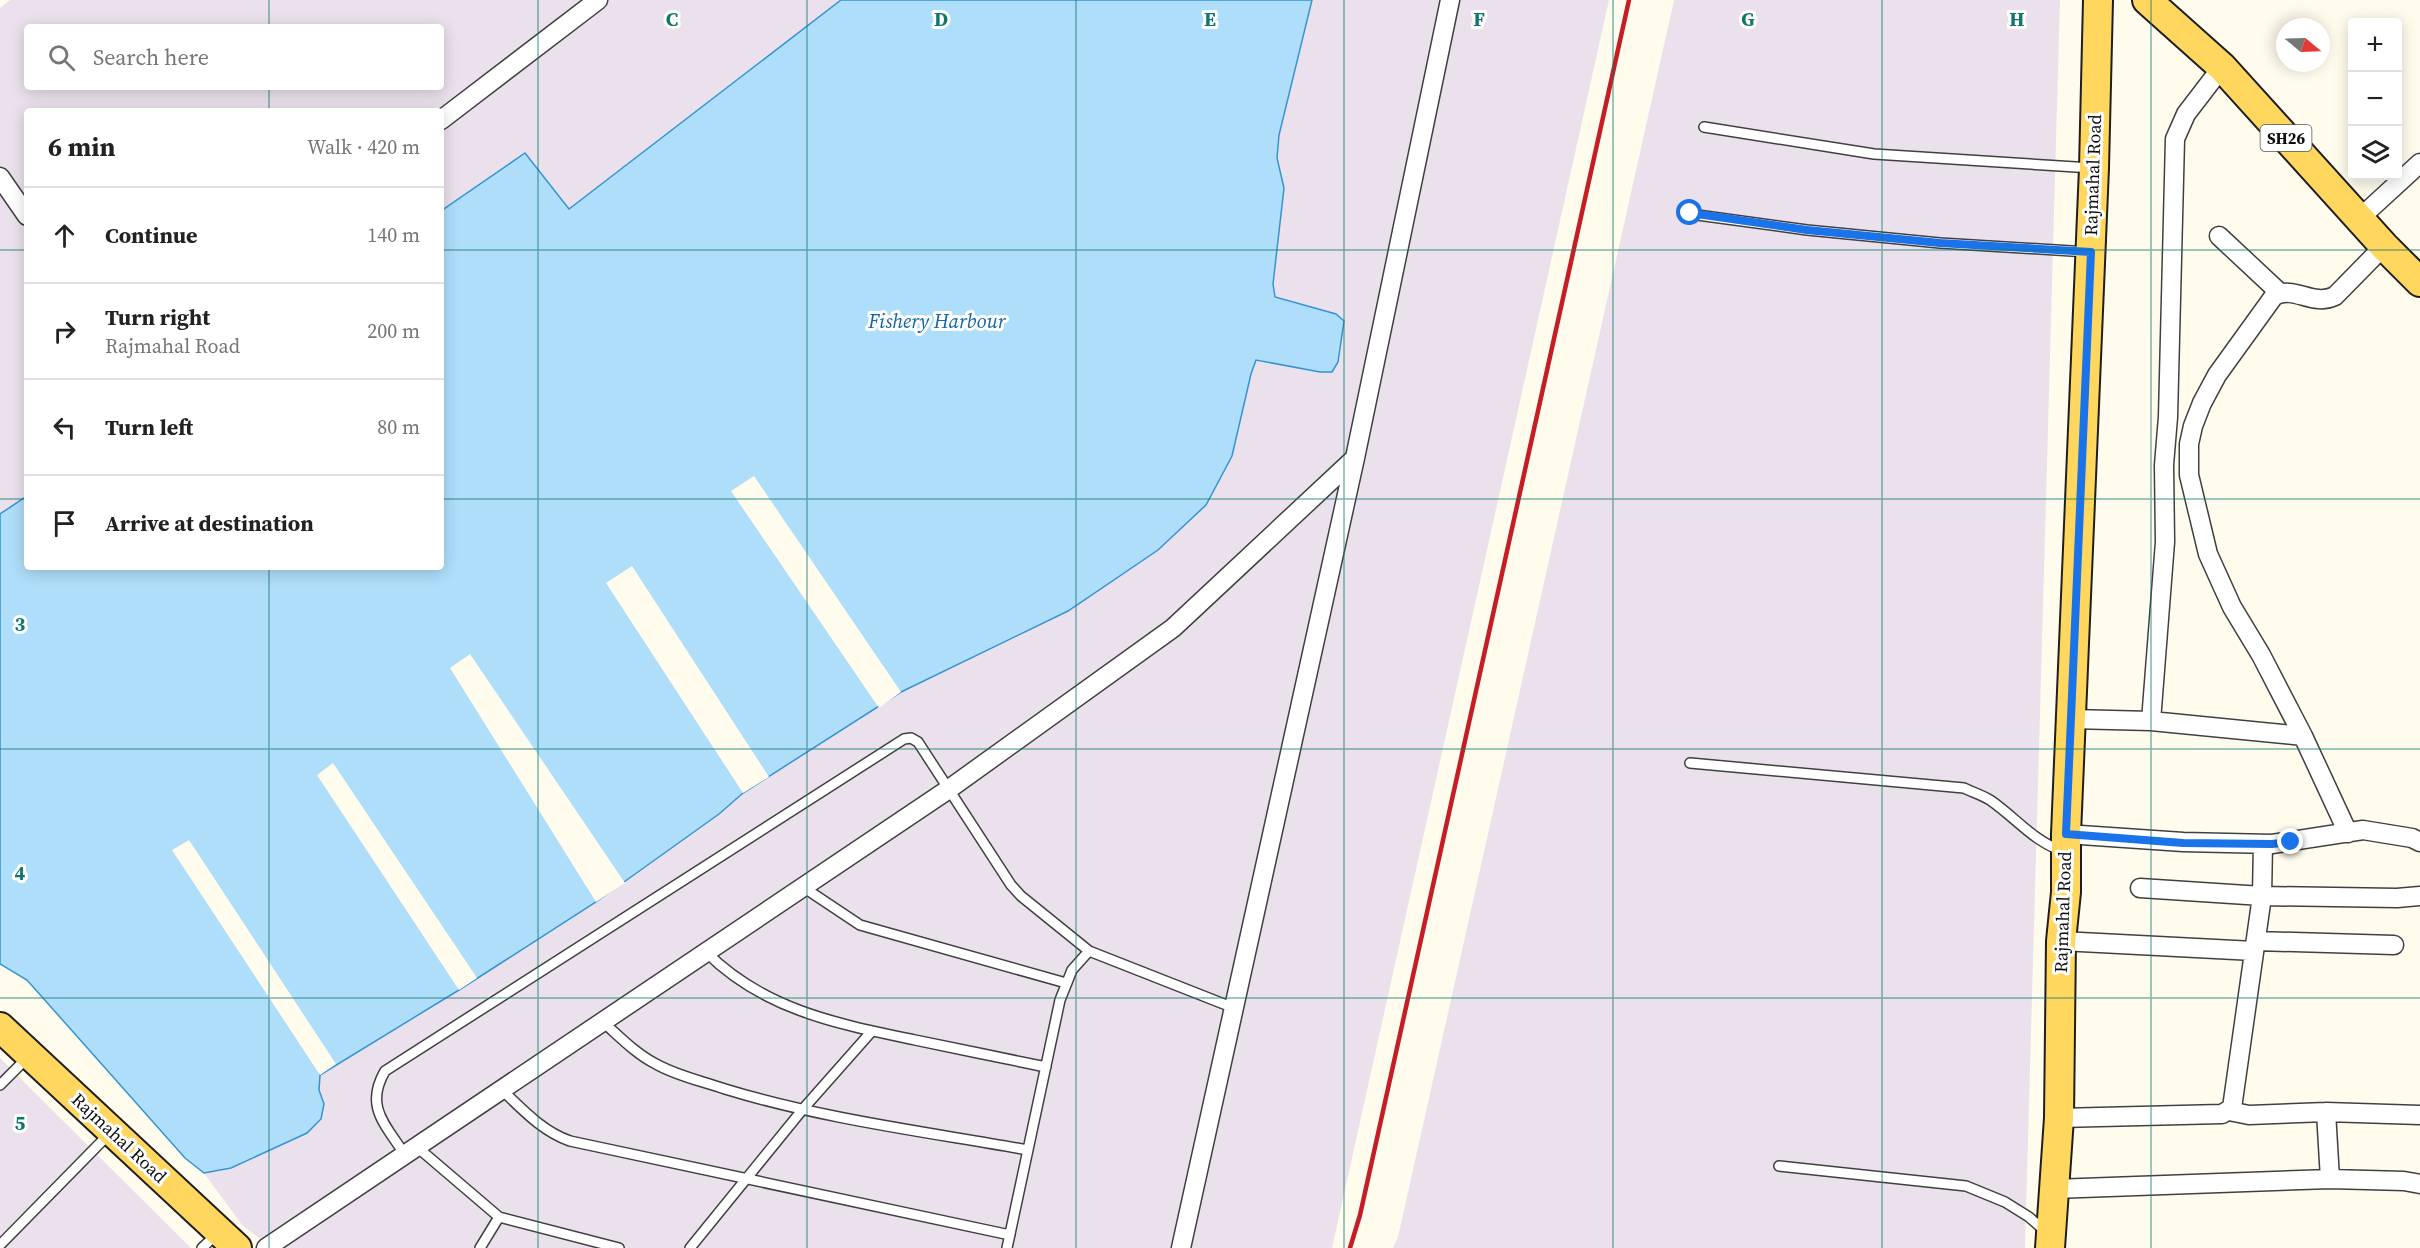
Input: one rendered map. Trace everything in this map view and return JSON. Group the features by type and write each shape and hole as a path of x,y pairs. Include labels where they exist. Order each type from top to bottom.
{"main road":[{"name":"Rajmahal Road","path":"2051,1242 2058,1118 2061,941 2066,892 2066,843 2091,252 2098,0"},
{"name":"SH26","path":"2147,0 2222,68 2384,246 2420,282"},
{"name":"Rajmahal Road","path":"0,1027 112,1132 219,1243"}],"street":[{"path":"444,118 598,0"},
{"path":"1181,1248 1355,458 1450,0"},
{"path":"2151,721 2165,542 2164,465 2168,417 2175,139 2186,114 2222,68"},
{"path":"2360,218 2420,163"},
{"path":"0,177 24,212"},
{"path":"2219,236 2280,293"},
{"path":"2348,833 2303,736 2261,655 2232,607 2208,554 2189,474 2189,444 2202,403 2217,375 2264,308 2280,293 2287,291 2316,300 2325,300 2335,296 2384,246"},
{"path":"266,1248 949,789 1173,628 1355,458"},
{"path":"2071,719 2151,721 2303,736"},
{"path":"2066,843 2263,844 2363,830 2412,838 2420,842"},
{"path":"2229,1112 2235,1099 2262,896 2263,844"},
{"path":"2140,888 2262,896 2397,898 2420,896"},
{"path":"2061,941 2255,946 2394,945"},
{"path":"2058,1118 2229,1112 2249,1115 2326,1113 2420,1115"},
{"path":"2326,1113 2330,1179"},
{"path":"2054,1189 2330,1179 2404,1181 2420,1184"}],"lane":[{"path":"1704,127 1874,154 2094,168"},
{"path":"1690,213 1807,230 1940,243 2091,252"},
{"path":"619,1248 499,1217 411,1151 376,1110 375,1094 385,1071 904,739 911,738 918,742 1020,896 1089,951 1234,1008"},
{"path":"1690,763 1964,788 1988,798 2051,848 2066,843"},
{"path":"803,887 860,925 1066,983"},
{"path":"1007,1248 1066,983 1072,970 1089,951"},
{"path":"706,952 726,972 762,995 833,1021 1046,1066"},
{"path":"603,1022 639,1054 671,1072 750,1096 803,1109 1028,1150"},
{"path":"690,1248 803,1109 872,1031"},
{"path":"0,1085 30,1055"},
{"path":"502,1090 531,1118 555,1135 588,1146 1010,1235"},
{"path":"0,1245 112,1132"},
{"path":"1779,1167 1966,1186 2005,1202 2029,1217 2051,1242"},
{"path":"480,1248 499,1217"}],"shaded area":[{"path":"10,0 841,0 568,209 524,153 444,209 444,108 24,108 24,498 0,514 0,8"},
{"path":"1312,0 1609,0 1332,1248 272,1248 242,1225 204,1173 231,1168 324,1104 319,1090 320,1075 459,990 596,902 719,814 743,793 901,692 1068,611 1158,550 1206,505 1232,456 1256,360 1320,372 1283,300 1274,297 1273,284 1284,188 1277,158 1279,135"},
{"path":"1674,0 2060,0 2025,1248 1393,1248 1398,1237"},
{"path":"0,1058 191,1248 0,1248"}],"water":[{"name":"Fishery Harbour","path":"841,0 1312,0 1279,135 1277,158 1284,188 1273,284 1275,297 1336,314 1344,321 1338,362 1332,372 1320,372 1256,360 1232,456 1206,505 1158,550 1068,611 901,692 743,793 719,814 596,902 459,990 320,1075 319,1090 324,1104 321,1119 307,1133 231,1168 204,1173 185,1158 27,980 0,964 0,514 24,498 24,570 444,570 444,209 525,153 569,209"}],"pier":[{"path":"754,476 901,692 879,708 731,491"},
{"path":"632,566 769,777 743,793 606,583"},
{"path":"470,654 625,883 596,902 450,668"},
{"path":"333,763 477,978 459,990 317,775"},
{"path":"189,840 336,1064 320,1075 172,850"}],"railway":[{"path":"1350,1248 1360,1215 1629,0"}],"route":[{"path":"1690,213 1807,230 1940,243 2091,252 2066,834 2183,843 2272,844 2291,842"}]}
